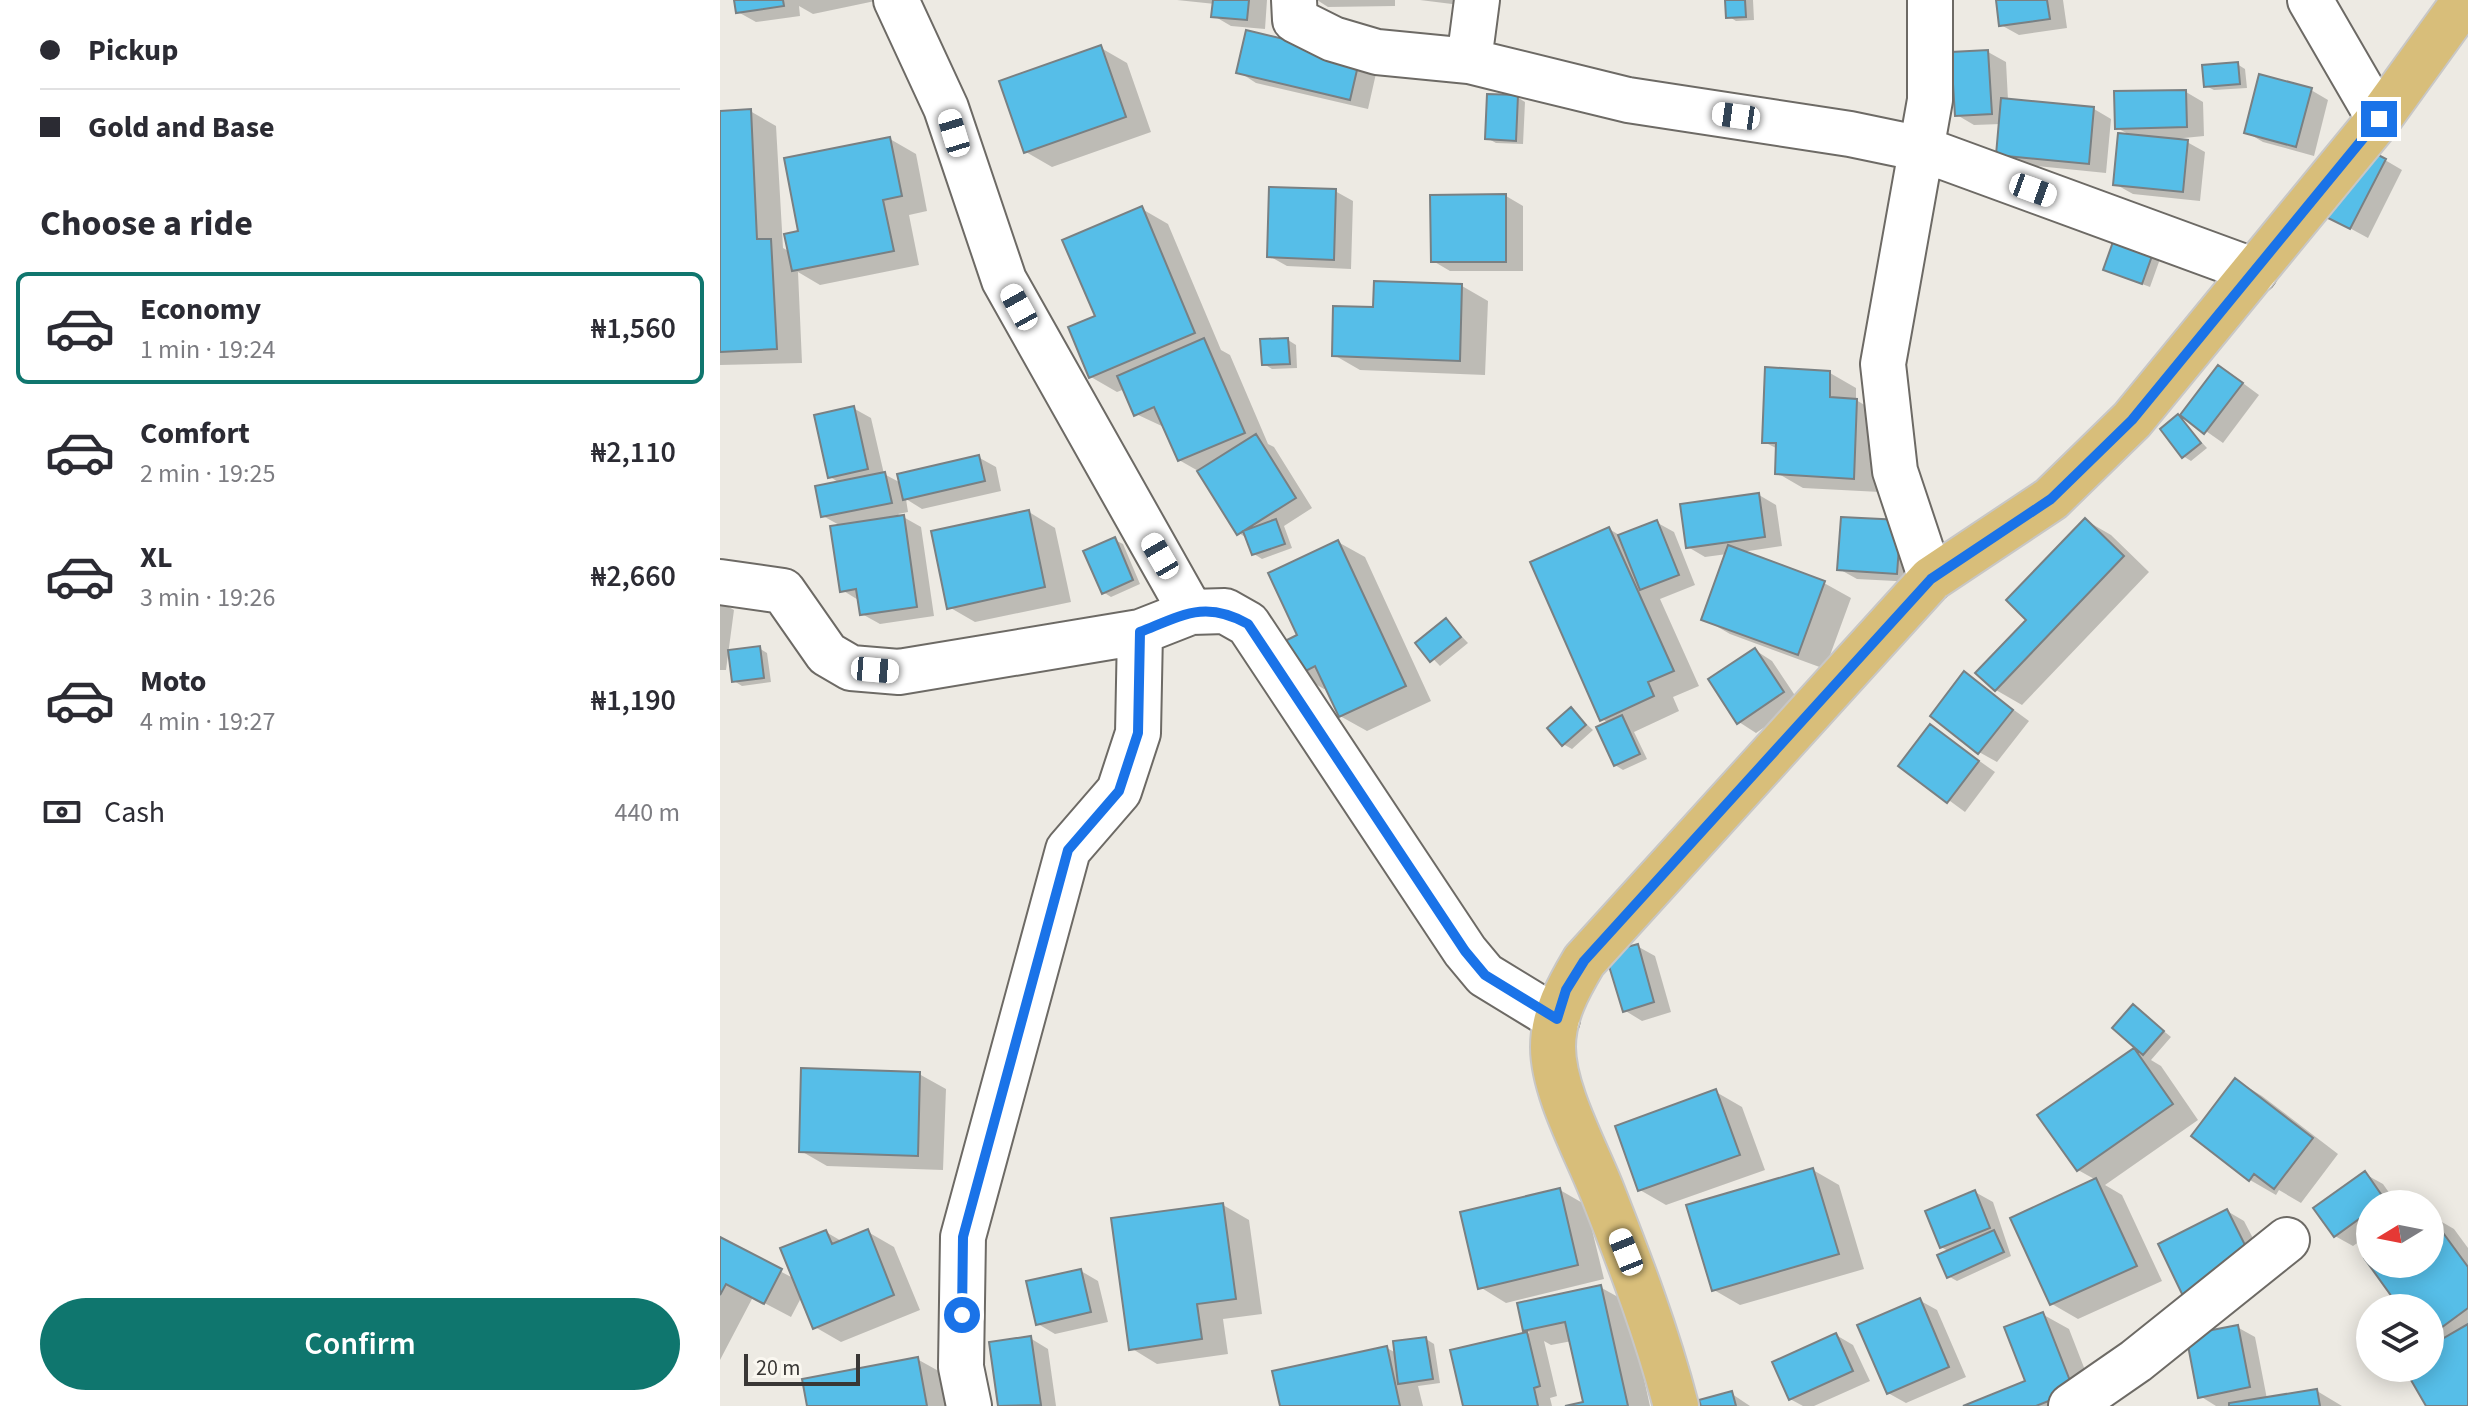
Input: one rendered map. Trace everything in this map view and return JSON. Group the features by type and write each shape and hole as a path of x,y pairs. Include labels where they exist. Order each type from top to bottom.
{"main road":[{"path":"1676,1406 1664,1358 1631,1265 1559,1083 1553,1048 1557,1019 1566,990 1584,961 1931,579 2051,499 2132,420 2379,119 2465,0"}],"street":[{"path":"896,0 946,108 1004,280 1191,612"},
{"path":"1294,0 1295,20 1333,39 1377,52 1469,61 1628,100 1850,134 1922,149 2255,271"},
{"path":"1469,61 1477,0"},
{"path":"1930,0 1930,100 1883,364 1895,471 1931,579"},
{"path":"2310,0 2379,119"},
{"path":"720,582 783,591 827,654 851,668 899,672 1140,632 1191,612 1225,611 1248,624 1465,951 1485,975 1557,1019"},
{"path":"969,1406 961,1367 963,1237 1068,850 1119,791 1138,733 1140,632"},
{"path":"2071,1406 2136,1361 2287,1240"}],"building":[{"path":"734,0 783,0 784,6 736,13"},
{"path":"1213,0 1249,0 1247,20 1211,17"},
{"path":"1725,0 1745,0 1746,17 1726,18"},
{"path":"1996,0 2047,0 2050,19 1999,26"},
{"path":"1246,30 1360,57 1350,100 1236,73"},
{"path":"1101,45 1126,117 1024,153 999,81"},
{"path":"1988,50 1992,114 1955,116 1951,52"},
{"path":"2238,62 2240,84 2204,87 2202,65"},
{"path":"2259,74 2312,88 2296,147 2244,133"},
{"path":"2186,90 2187,127 2115,129 2114,91"},
{"path":"1487,94 1518,95 1516,141 1485,139"},
{"path":"2001,98 2094,107 2089,164 1996,155"},
{"path":"751,109 757,239 771,239 777,349 720,352 720,111"},
{"path":"2118,133 2188,140 2183,192 2113,185"},
{"path":"890,137 902,196 883,200 894,251 792,271 784,234 798,231 784,158"},
{"path":"2359,145 2386,159 2350,229 2324,216"},
{"path":"1269,187 1336,189 1334,260 1267,257"},
{"path":"1506,194 1506,262 1431,262 1430,195"},
{"path":"1142,206 1195,333 1089,378 1068,327 1095,316 1062,240"},
{"path":"2114,239 2153,253 2142,284 2103,270"},
{"path":"1374,281 1462,284 1460,361 1332,356 1333,306 1373,307"},
{"path":"1204,338 1245,433 1178,461 1154,407 1134,416 1117,376"},
{"path":"1288,338 1290,364 1262,365 1260,339"},
{"path":"2218,365 2243,383 2204,434 2180,415"},
{"path":"1765,367 1830,371 1830,397 1857,399 1854,479 1775,474 1776,443 1762,443"},
{"path":"854,406 868,469 828,478 814,415"},
{"path":"2178,414 2201,443 2182,458 2160,429"},
{"path":"1256,434 1296,498 1237,535 1197,471"},
{"path":"979,455 985,481 903,500 897,474"},
{"path":"885,472 892,503 821,517 815,486"},
{"path":"1759,493 1765,537 1686,548 1680,504"},
{"path":"1029,510 1045,587 947,609 931,531"},
{"path":"904,515 917,607 860,615 856,589 840,592 830,526"},
{"path":"1841,517 1901,520 1897,574 1837,570"},
{"path":"2085,518 2124,556 1995,691 1975,673 2026,620 2006,600"},
{"path":"1276,519 1285,544 1252,555 1243,531"},
{"path":"1657,520 1679,575 1640,590 1618,535"},
{"path":"1609,527 1674,671 1648,682 1654,696 1600,721 1530,562"},
{"path":"1115,537 1133,580 1102,594 1083,551"},
{"path":"1338,540 1406,686 1339,717 1315,666 1296,676 1281,643 1297,635 1268,573"},
{"path":"1728,545 1825,581 1798,655 1701,620"},
{"path":"1446,618 1461,637 1430,662 1415,643"},
{"path":"760,646 764,678 732,682 728,650"},
{"path":"1755,648 1784,692 1737,724 1708,679"},
{"path":"1964,671 2013,710 1978,754 1930,716"},
{"path":"1571,707 1586,725 1562,746 1547,728"},
{"path":"1622,715 1640,754 1614,766 1596,727"},
{"path":"1930,724 1979,761 1947,803 1898,766"},
{"path":"1638,944 1654,1002 1623,1012 1605,953"},
{"path":"2133,1004 2164,1031 2143,1055 2112,1028"},
{"path":"2134,1048 2173,1104 2077,1171 2037,1115"},
{"path":"801,1068 920,1072 918,1156 799,1152"},
{"path":"2235,1078 2313,1138 2274,1189 2254,1174 2249,1181 2191,1136"},
{"path":"1716,1089 1740,1155 1638,1191 1615,1126"},
{"path":"1813,1168 1839,1254 1712,1291 1686,1205"},
{"path":"2365,1171 2378,1190 2356,1190 2356,1221 2334,1237 2313,1208"},
{"path":"2096,1178 2137,1266 2050,1305 2010,1218"},
{"path":"1560,1188 1578,1265 1478,1289 1460,1212"},
{"path":"1975,1190 1990,1228 1940,1248 1925,1211"},
{"path":"1223,1203 1236,1299 1197,1304 1202,1339 1129,1350 1111,1218"},
{"path":"2227,1209 2253,1261 2183,1296 2158,1244"},
{"path":"868,1229 894,1295 813,1329 780,1248 826,1230 832,1244"},
{"path":"1994,1230 2004,1252 1947,1278 1937,1255"},
{"path":"2444,1234 2468,1267 2468,1308 2444,1326 2444,1294 2390,1294 2378,1278 2444,1278"},
{"path":"720,1237 782,1269 764,1304 726,1284 720,1295"},
{"path":"1081,1269 1091,1312 1036,1325 1026,1281"},
{"path":"1601,1285 1628,1406 1565,1406 1583,1402 1565,1322 1523,1331 1517,1303"},
{"path":"1920,1298 1949,1367 1887,1394 1857,1325"},
{"path":"2043,1312 2074,1391 2036,1406 1963,1406 2025,1381 2004,1327"},
{"path":"2468,1324 2468,1406 2426,1406 2412,1382 2444,1382 2444,1338"},
{"path":"2238,1325 2250,1387 2198,1398 2186,1335"},
{"path":"1527,1332 1540,1386 1534,1388 1538,1406 1463,1406 1450,1350"},
{"path":"1836,1333 1853,1371 1789,1400 1772,1362"},
{"path":"1031,1336 1041,1405 998,1406 989,1342"},
{"path":"1426,1337 1433,1379 1398,1384 1393,1341"},
{"path":"1387,1346 1400,1406 1280,1406 1272,1371"},
{"path":"918,1357 927,1406 807,1406 802,1379"},
{"path":"2317,1389 2320,1406 2229,1406 2229,1403"},
{"path":"1732,1391 1736,1406 1701,1406 1699,1400"}],"route":[{"path":"962,1315 963,1237 1025,1020 1068,850 1119,791 1138,733 1140,632 1191,612 1225,611 1248,624 1465,951 1485,975 1557,1019 1566,990 1584,961 1931,579 2051,499 2132,420 2379,119"}]}
